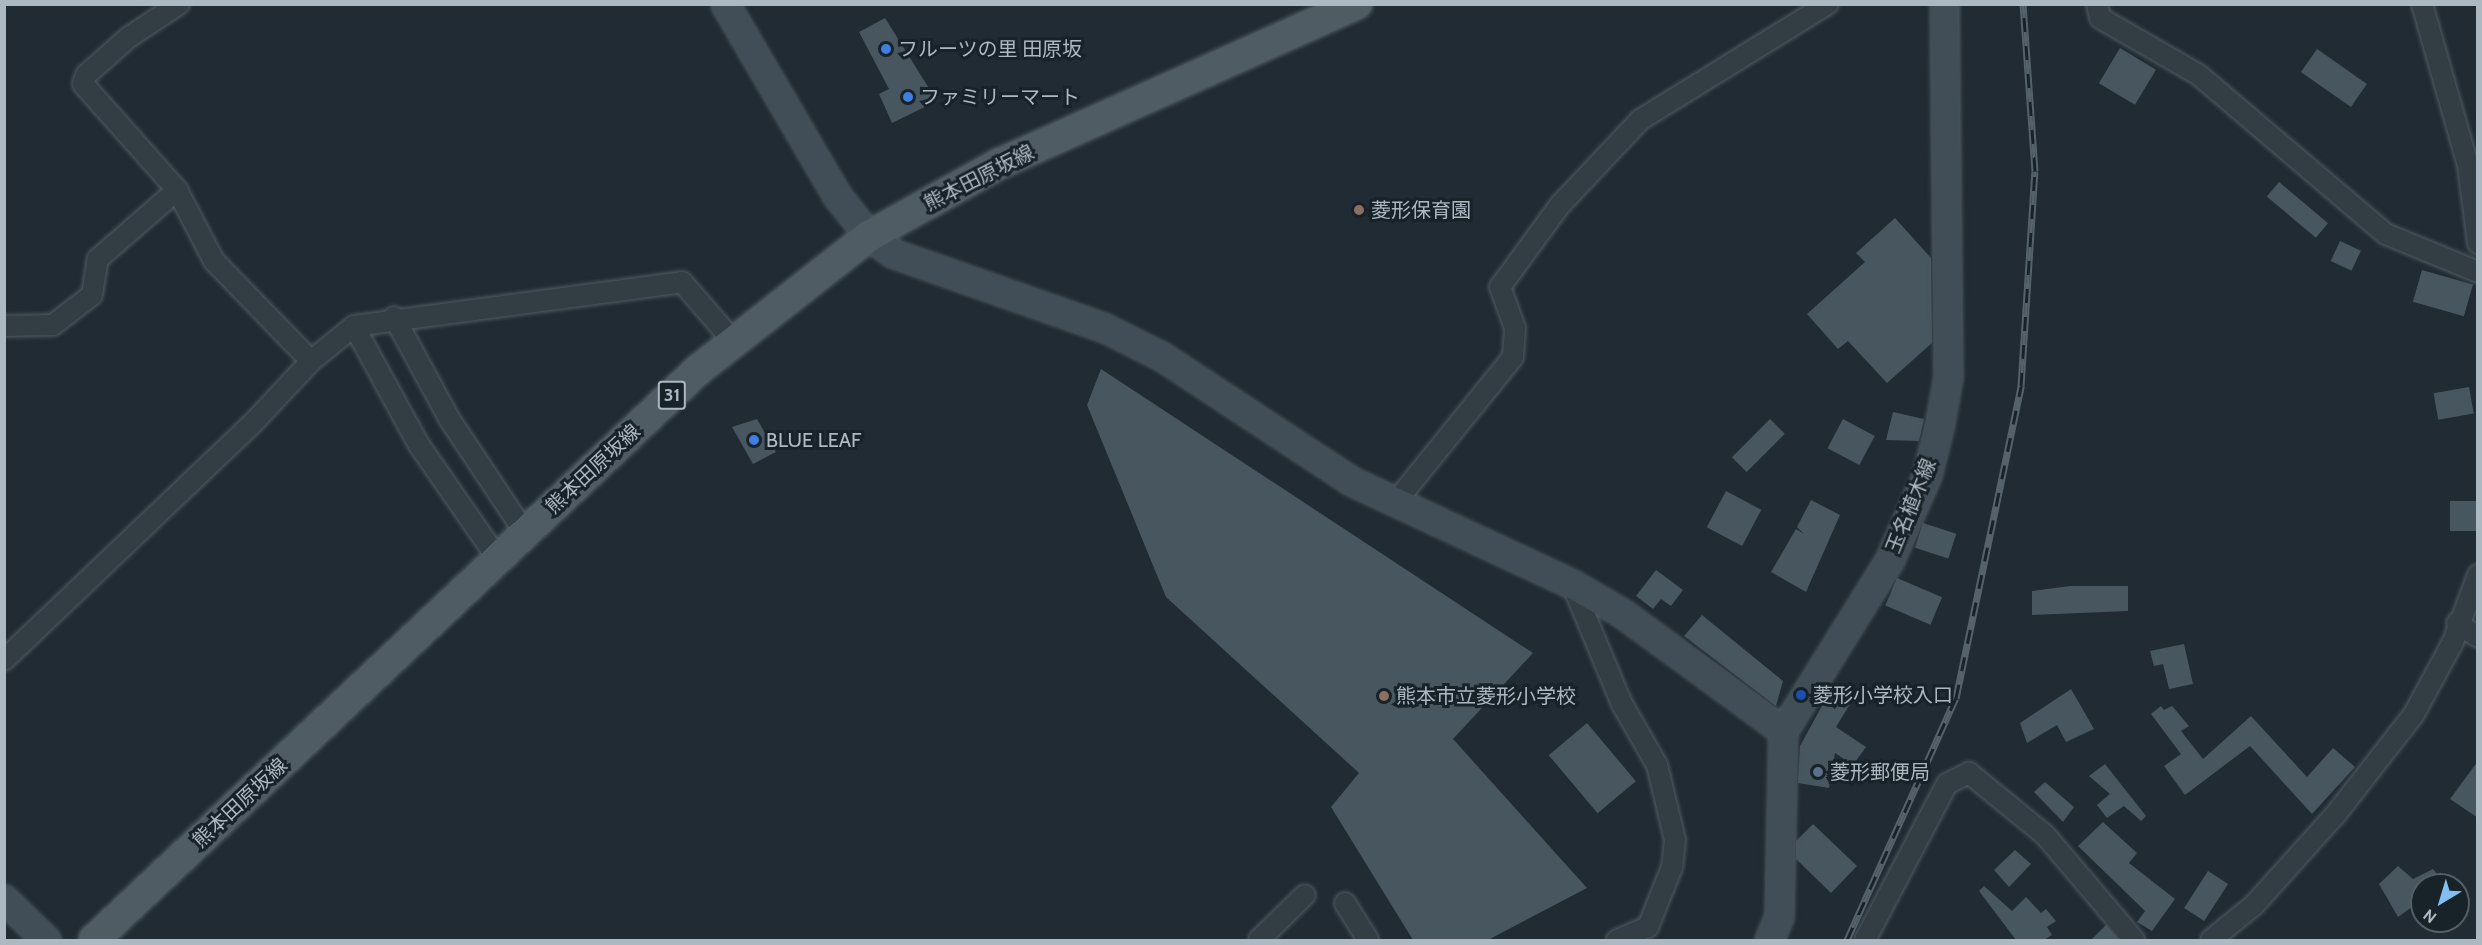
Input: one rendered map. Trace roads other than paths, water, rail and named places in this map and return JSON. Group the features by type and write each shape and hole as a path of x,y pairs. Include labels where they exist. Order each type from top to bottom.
{"main road":[{"name":"熊本田原坂線","path":"94,940 525,533 734,342 868,236 999,165 1357,4"}],"street":[{"path":"179,4 129,37 86,75 83,84 177,190 214,261 311,361"},
{"path":"725,4 838,197 868,236 892,253 936,272 1105,328 1161,356 1302,452 1394,504 1572,584 1677,651 1783,731 1779,917 1769,940"},
{"path":"1394,504 1512,357 1515,328 1500,287 1560,205 1641,120 1828,4"},
{"name":"玉名植木線","path":"1783,731 1889,561 1927,475 1939,427 1948,377 1944,4"},
{"path":"2097,4 2100,18 2199,75 2386,234 2478,272"},
{"path":"2422,4 2468,165 2478,243"},
{"path":"4,326 53,325 92,295 98,259 177,190"},
{"path":"4,660 254,422 311,361 354,326 394,317 682,282 734,342"},
{"path":"394,317 450,420 525,533"},
{"path":"354,326 419,445 498,560"},
{"path":"2211,940 2254,905 2328,823 2407,723 2453,642 2457,623 2478,575"},
{"path":"1572,584 1622,704 1657,765 1674,840 1669,877 1648,927 1617,940"},
{"path":"2457,623 2478,637"},
{"path":"1864,940 1947,784 1969,773 2045,835 2134,940"},
{"path":"1259,940 1305,896"},
{"path":"4,899 46,940"},
{"path":"1345,903 1368,940"}],"railway":[{"path":"1847,940 1956,698 2021,386 2035,171 2023,4"}],"place":[{"name":"フルーツの里 田原坂","path":"886,49"},
{"name":"ファミリーマート","path":"908,97"},
{"name":"菱形保育園","path":"1359,210"},
{"name":"BLUE LEAF","path":"754,440"},
{"name":"菱形小学校入口","path":"1801,695"},
{"name":"熊本市立菱形小学校","path":"1384,696"},
{"name":"菱形郵便局","path":"1818,772"}]}
